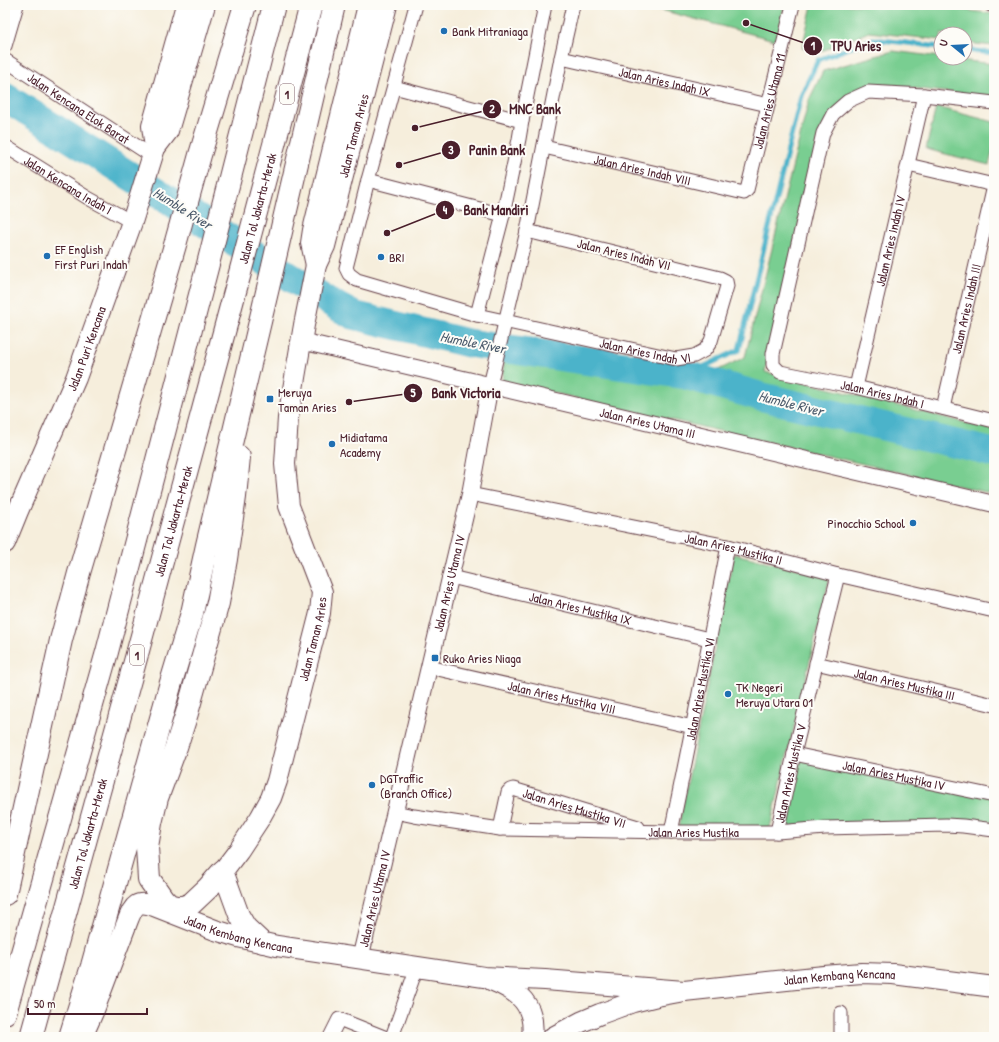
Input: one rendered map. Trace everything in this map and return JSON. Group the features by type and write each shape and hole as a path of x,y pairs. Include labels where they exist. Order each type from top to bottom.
{"highway":[{"path":"5,894 60,648 79,573 245,5"},
{"path":"5,1013 107,652 274,5"},
{"name":"Jalan Tol Jakarta–Merak","path":"31,1037 136,658 311,5"},
{"path":"70,1037 92,966 168,693 192,613 206,545 334,5"},
{"path":"223,871 191,904 184,907 169,905 149,879 147,847 157,798 185,720 218,603 235,497 244,386"}],"main road":[{"name":"Jalan Puri Kencana","path":"152,156 152,126 186,5"},
{"name":"Jalan Puri Kencana","path":"5,543 76,378 134,216 152,156 168,131 204,5"},
{"name":"Jalan Taman Aries","path":"315,270 311,243 313,230 368,5"},
{"name":"Jalan Taman Aries","path":"223,871 239,850 271,798 277,780 320,612 322,592 289,506 285,464 288,418 302,333 315,270 325,246 387,5"},
{"path":"223,871 239,915 246,927 263,943"},
{"name":"Jalan Kembang Kencana","path":"82,1037 132,911 142,903 147,903 215,930 277,946 484,977 545,980 684,991"},
{"name":"Jalan Kembang Kencana","path":"553,1037 581,1022 613,1009 657,996 684,991 816,976 862,973 893,974 994,987"},
{"name":"Jalan Kembang Kencana","path":"484,977 507,987 524,1000 533,1022 532,1037"}],"street":[{"path":"5,46 17,5"},
{"path":"416,5 368,180 346,268 349,274 357,280 506,322"},
{"path":"477,315 519,139 545,5"},
{"name":"Jalan Aries Utama IV","path":"360,959 470,494 491,381 527,231 573,5"},
{"name":"Jalan Aries Utama 11","path":"740,192 744,193 747,190 793,5"},
{"name":"Jalan Aries Indah IX","path":"561,58 768,105"},
{"name":"Jalan Kencana Elok Barat","path":"5,60 152,156"},
{"path":"394,87 522,121"},
{"name":"Jalan Aries Indah I","path":"924,95 868,92 848,101 833,114 823,133 772,354 773,365 780,372 856,387 994,421"},
{"path":"924,95 994,103"},
{"name":"Jalan Aries Indah IV","path":"856,387 924,95"},
{"name":"Jalan Kencana Indah I","path":"5,146 88,198 134,216"},
{"name":"Jalan Aries Indah VIII","path":"544,146 740,192"},
{"path":"908,165 994,185"},
{"path":"368,180 502,215"},
{"name":"Jalan Aries Indah III","path":"943,408 994,185"},
{"name":"Jalan Aries Indah VII","path":"527,231 720,278"},
{"name":"Jalan Aries Indah VI","path":"506,322 676,359 694,356 705,350 711,340 727,286 726,281 720,278"},
{"name":"Jalan Aries Utama III","path":"302,333 491,381 994,504"},
{"name":"Jalan Aries Mustika II","path":"470,494 728,546 838,575 994,611"},
{"name":"Jalan Aries Mustika VI","path":"671,832 728,546"},
{"name":"Jalan Aries Mustika V","path":"777,832 794,754 838,575"},
{"name":"Jalan Aries Mustika IX","path":"451,577 709,638"},
{"name":"Jalan Aries Mustika III","path":"816,663 994,704"},
{"name":"Jalan Aries Mustika VIII","path":"429,667 693,727"},
{"name":"Jalan Aries Mustika IV","path":"794,754 994,796"},
{"name":"Jalan Aries Mustika VII","path":"500,829 508,792 513,789 654,831"},
{"name":"Jalan Aries Mustika","path":"395,812 500,829 777,832 825,828 946,825 994,830"},
{"path":"392,1037 416,967"},
{"path":"841,1013 841,1037"},
{"path":"330,1037 339,1019 384,1037"}],"green space":[{"path":"642,5 784,5 778,41"},
{"path":"812,5 927,5 994,14 994,46 973,44 973,26 933,26 933,39 869,32 817,53 802,48"},
{"path":"893,51 933,56 933,66 973,66 973,62 994,64 994,98 879,84 841,103 818,140 765,372 994,430 994,445 708,375 745,357 809,100 823,71"},
{"path":"936,107 994,122 994,145 989,165 926,149"},
{"path":"505,354 688,382 994,458 994,494 502,381"},
{"path":"734,554 830,576 770,828 678,829"},
{"path":"801,756 994,797 994,822 784,827"}],"waterway":[{"path":"686,375 739,350 801,96 818,60 873,39 933,46"},
{"path":"973,51 994,53"},
{"name":"Humble River","path":"5,97 353,315 468,343 686,375 759,396 994,453"}],"place":[{"name":"TPU Aries","path":"746,23"},
{"name":"Bank Mitraniaga","path":"444,31"},
{"name":"MNC Bank","path":"415,128"},
{"name":"Panin Bank","path":"399,165"},
{"name":"Bank Mandiri","path":"387,233"},
{"name":"EF English First Puri Indah","path":"47,256"},
{"name":"BRI","path":"381,257"},
{"name":"Meruya Taman Aries","path":"270,399"},
{"name":"Bank Victoria","path":"349,402"},
{"name":"Midiatama Academy","path":"332,444"},
{"name":"Pinocchio School","path":"913,523"},
{"name":"Ruko Aries Niaga","path":"435,658"},
{"name":"TK Negeri Meruya Utara 01","path":"728,694"},
{"name":"DGTraffic (Branch Office)","path":"372,785"}]}
